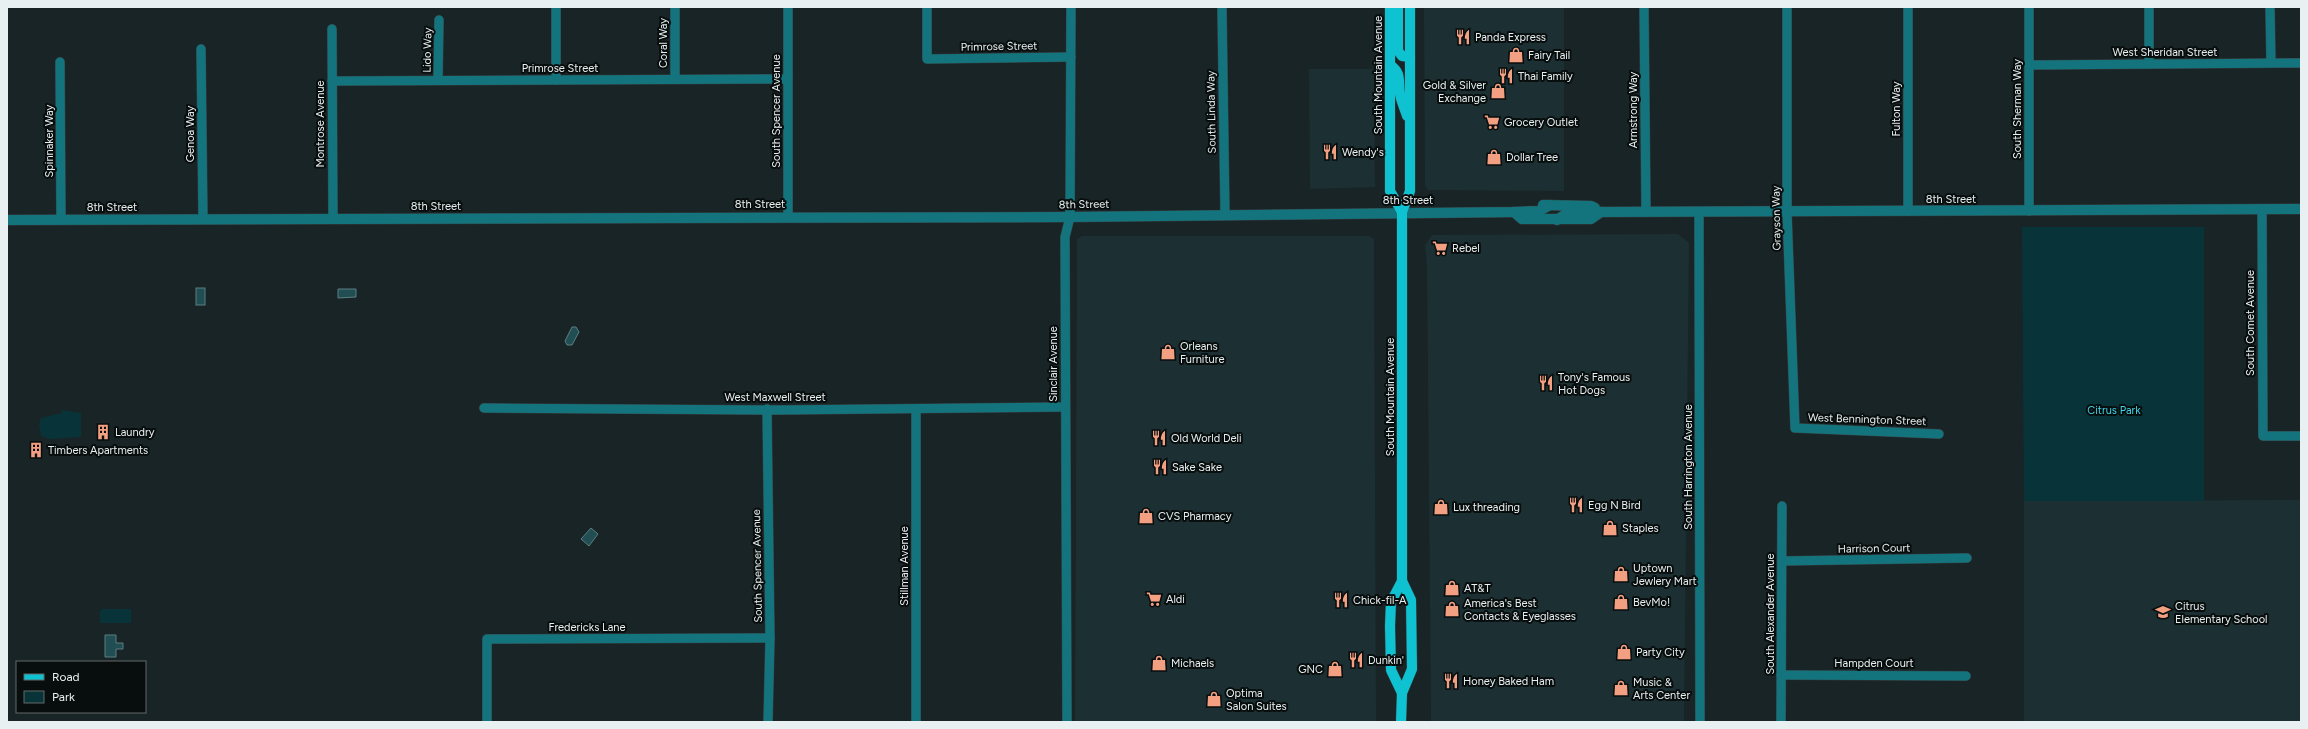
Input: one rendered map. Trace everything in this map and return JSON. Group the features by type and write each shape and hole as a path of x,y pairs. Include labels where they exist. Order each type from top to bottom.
{"main road":[{"name":"South Mountain Avenue","path":"1390,7 1390,191 1402,212"},
{"path":"1398,7 1398,51 1402,56 1410,57"},
{"name":"South Mountain Avenue","path":"1401,722 1402,693 1412,669 1411,600 1402,581 1402,212 1410,191 1410,7"},
{"path":"1390,65 1396,69 1399,75 1400,95 1410,123"},
{"name":"South Mountain Avenue","path":"1402,581 1391,602 1390,626 1391,670 1402,693"}],"street":[{"path":"556,7 556,80"},
{"name":"Coral Way","path":"675,7 675,79"},
{"name":"South Spencer Avenue","path":"788,7 788,216"},
{"name":"Primrose Street","path":"927,7 927,59 1071,57"},
{"name":"Sinclair Avenue","path":"1067,722 1065,237 1070,217 1071,7"},
{"name":"Armstrong Way","path":"1644,7 1646,212"},
{"name":"Grayson Way","path":"1787,7 1787,212 1795,428"},
{"name":"Fulton Way","path":"1908,7 1908,212"},
{"name":"South Sherman Way","path":"2030,7 2030,211"},
{"path":"2149,7 2149,64"},
{"path":"2270,7 2271,63"},
{"name":"South Linda Way","path":"1222,9 1225,214"},
{"name":"Lido Way","path":"438,80 439,20"},
{"name":"Montrose Avenue","path":"332,29 333,218"},
{"name":"Genoa Way","path":"202,49 202,219"},
{"name":"Spinnaker Way","path":"60,62 61,219"},
{"name":"West Sheridan Street","path":"2030,65 2301,63"},
{"name":"Primrose Street","path":"332,81 788,79"},
{"name":"8th Street","path":"7,220 788,216 1070,217 1402,212 1514,212 1523,205 1592,206 1601,212 1908,212 2301,209"},
{"name":"South Comet Avenue","path":"2262,210 2263,436 2301,436"},
{"name":"8th Street","path":"1514,212 1522,219 1557,220 1592,219 1601,212"},
{"name":"South Harrington Avenue","path":"1699,212 1700,722"},
{"name":"West Maxwell Street","path":"484,408 916,409 1065,407"},
{"name":"South Spencer Avenue","path":"767,409 770,638 768,722"},
{"name":"Stillman Avenue","path":"916,409 916,722"},
{"name":"West Bennington Street","path":"1795,428 1939,434"},
{"name":"South Alexander Avenue","path":"1781,722 1782,506"},
{"name":"Harrison Court","path":"1782,561 1967,558"},
{"name":"Fredericks Lane","path":"487,722 487,639 770,638"},
{"name":"Hampden Court","path":"1781,675 1966,676"}],"shaded area":[{"path":"1424,7 1564,7 1564,191 1428,190 1425,185"},
{"path":"1309,69 1374,69 1375,187 1310,189"},
{"path":"1678,234 1689,243 1684,722 1431,722 1427,267 1425,245 1432,235"},
{"path":"1082,236 1370,236 1374,239 1376,722 1075,722 1077,239"},
{"path":"196,288 205,288 205,305 196,305"},
{"path":"338,289 356,289 356,297 338,298"},
{"path":"572,327 576,327 579,332 572,345 567,345 565,341"},
{"name":"Citrus Elementary School","path":"2301,500 2301,722 2024,722 2024,501"},
{"path":"591,528 598,534 589,546 581,539"},
{"path":"105,635 116,635 116,643 123,643 123,649 116,649 116,657 105,657"}],"green space":[{"name":"Citrus Park","path":"2022,227 2204,227 2204,501 2024,501"},
{"path":"62,410 81,413 81,437 50,439 41,436 39,424 41,418 62,413"},
{"path":"102,609 131,609 131,623 100,623 100,612"}],"place":[{"name":"Panda Express","path":"1463,37"},
{"name":"Fairy Tail","path":"1516,55"},
{"name":"Thai Family","path":"1506,76"},
{"name":"Gold & Silver Exchange","path":"1498,91"},
{"name":"Grocery Outlet","path":"1492,122"},
{"name":"Wendy's","path":"1330,152"},
{"name":"Dollar Tree","path":"1494,157"},
{"name":"Rebel","path":"1440,248"},
{"name":"Orleans Furniture","path":"1168,352"},
{"name":"Tony's Famous Hot Dogs","path":"1546,383"},
{"name":"Laundry","path":"103,432"},
{"name":"Old World Deli","path":"1159,438"},
{"name":"Timbers Apartments","path":"36,450"},
{"name":"Sake Sake","path":"1160,467"},
{"name":"Egg N Bird","path":"1576,505"},
{"name":"Lux threading","path":"1441,507"},
{"name":"CVS Pharmacy","path":"1146,516"},
{"name":"Staples","path":"1610,528"},
{"name":"Uptown Jewlery Mart","path":"1621,574"},
{"name":"AT&T","path":"1452,588"},
{"name":"Aldi","path":"1154,599"},
{"name":"Chick-fil-A","path":"1341,600"},
{"name":"BevMo!","path":"1621,602"},
{"name":"America's Best Contacts & Eyeglasses","path":"1452,609"},
{"name":"Citrus Elementary School","path":"2163,612"},
{"name":"Party City","path":"1624,652"},
{"name":"Dunkin'","path":"1356,660"},
{"name":"Michaels","path":"1159,663"},
{"name":"GNC","path":"1335,669"},
{"name":"Honey Baked Ham","path":"1451,681"},
{"name":"Music & Arts Center","path":"1621,688"},
{"name":"Optima Salon Suites","path":"1214,699"}]}
